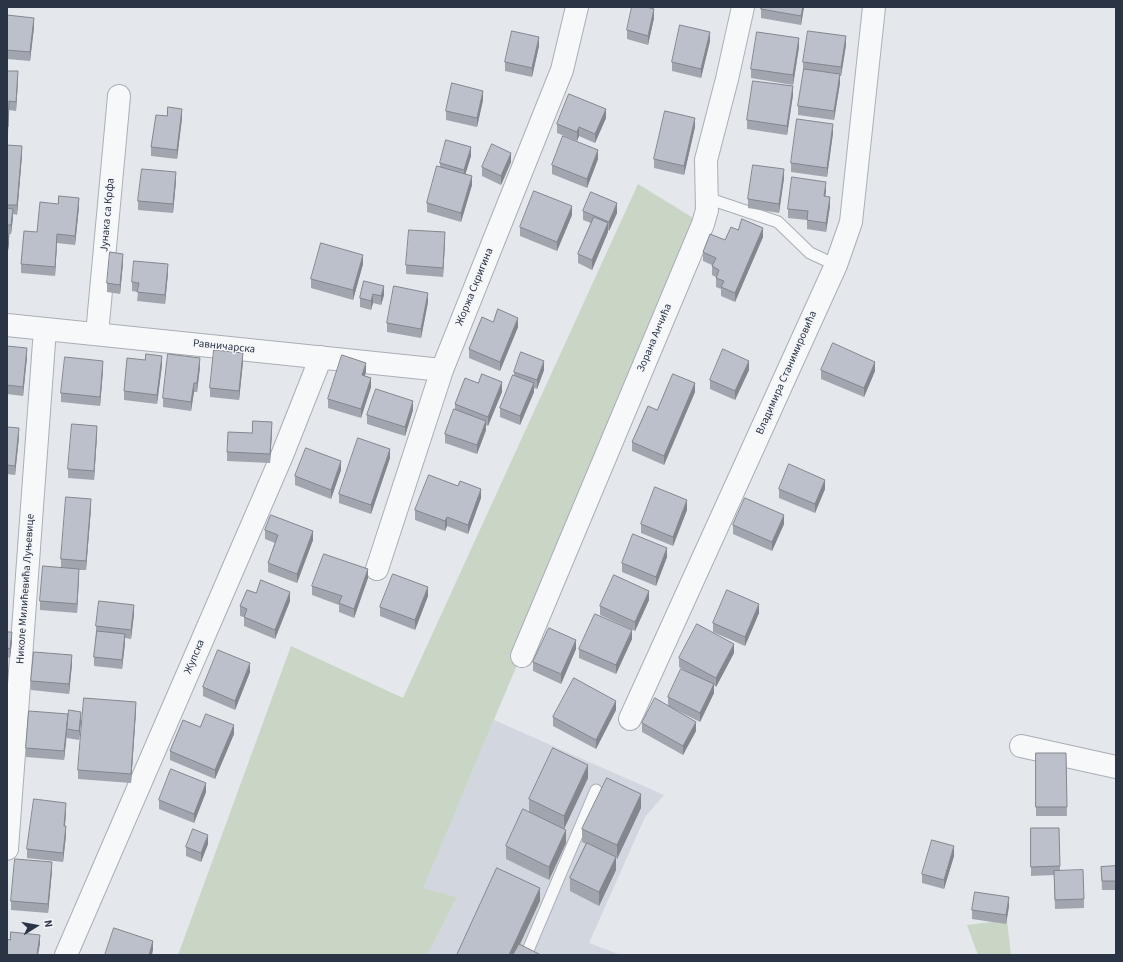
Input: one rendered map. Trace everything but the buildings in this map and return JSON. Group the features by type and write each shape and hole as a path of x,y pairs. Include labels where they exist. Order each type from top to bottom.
{"street":[{"name":"Жоржа Скригина","path":"378,569 442,370 562,70 577,7"},
{"name":"Зорана Анчића","path":"522,656 703,224 707,210 706,160 727,79 743,7"},
{"name":"Владимира Станимировића","path":"630,719 836,265 851,222 874,7"},
{"name":"Јунака са Крфа","path":"97,334 119,96"},
{"name":"Равничарска","path":"7,325 442,370"},
{"name":"Николе Милићевића Луњевице","path":"7,849 45,329"},
{"name":"Жупска","path":"66,955 278,466 321,357"},
{"path":"1021,746 1116,767"}],"lane":[{"path":"707,198 778,222 810,253 836,265"},
{"path":"526,955 596,790"}],"shaded area":[{"path":"494,720 664,795 645,817 589,943 621,955 427,955 457,897 422,888"}],"green space":[{"path":"638,184 703,224 423,888 457,897 427,955 178,955 291,646 403,698"},
{"path":"1007,920 1011,955 978,955 967,925"}]}
